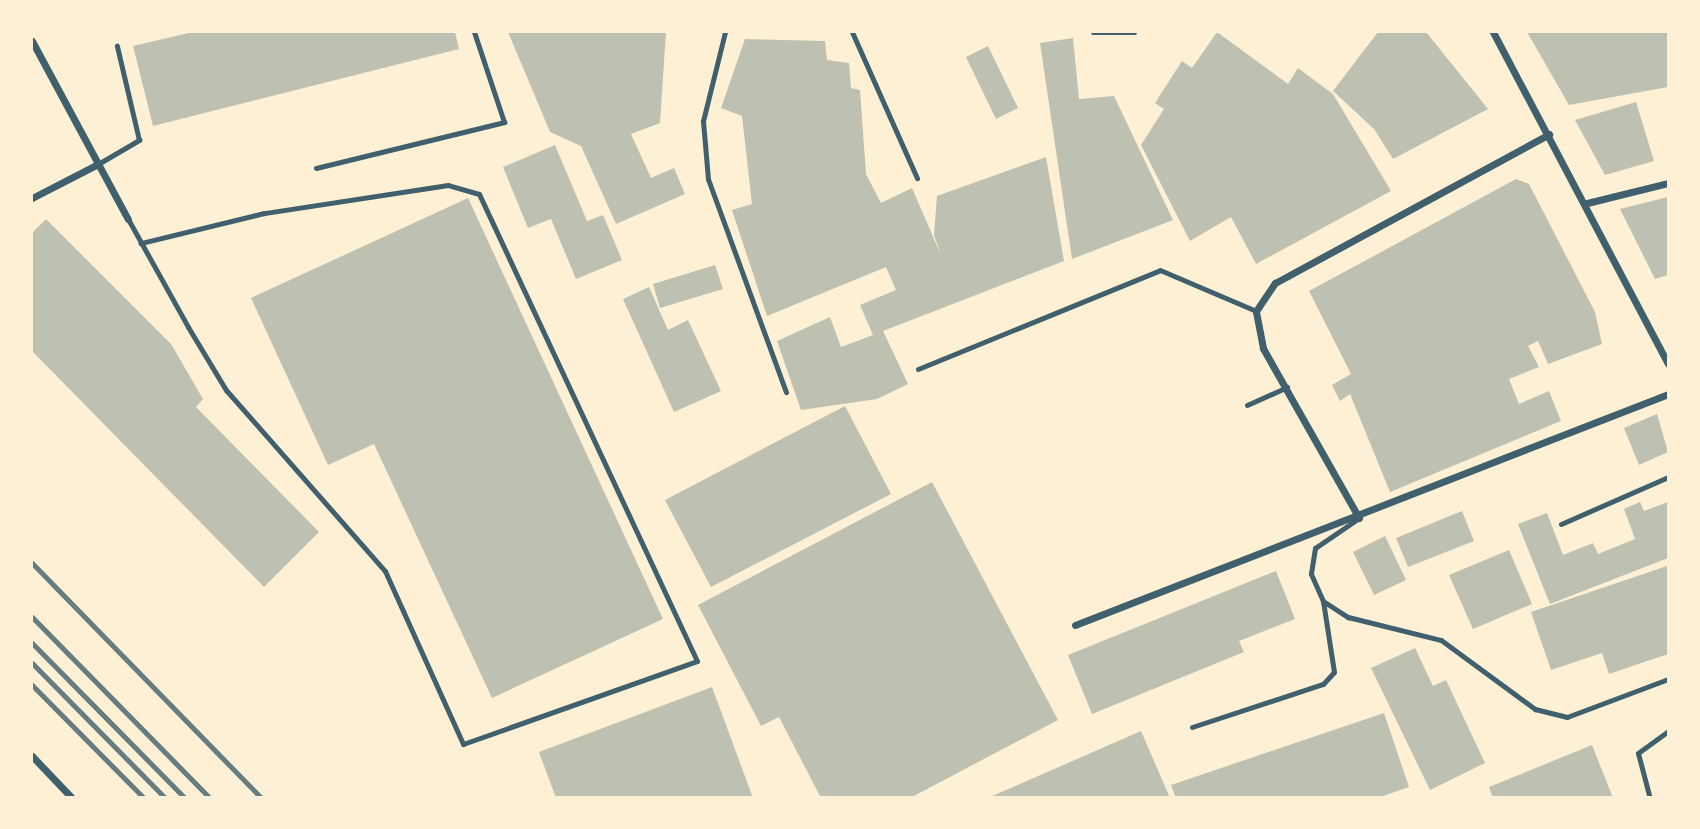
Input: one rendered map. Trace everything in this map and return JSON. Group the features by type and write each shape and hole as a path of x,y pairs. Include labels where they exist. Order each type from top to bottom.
{"street":[{"path":"1493,32 1587,203 1668,364"},
{"path":"32,41 128,219"},
{"path":"1359,518 1263,348 1256,311 1275,284 1549,134"},
{"path":"32,198 98,164"},
{"path":"1587,203 1668,183"},
{"path":"1075,625 1359,518 1668,394"},
{"path":"32,756 72,797"}],"lane":[{"path":"316,168 504,122 474,32"},
{"path":"725,32 703,121 708,179 786,392"},
{"path":"852,32 917,178"},
{"path":"1093,32 1134,32"},
{"path":"98,164 139,140 117,46"},
{"path":"128,219 141,243 226,390 385,571 463,744 697,661 479,194 448,185 264,213 141,243"},
{"path":"918,369 1160,270 1256,311"},
{"path":"1248,405 1287,387"},
{"path":"1561,524 1668,477"},
{"path":"1192,727 1323,684 1334,672 1322,601 1311,574 1315,548 1359,518"},
{"path":"1322,601 1348,617 1441,640 1535,709 1567,717 1668,679"},
{"path":"1649,795 1638,753 1668,731"}],"building":[{"path":"193,32 455,32 459,49 153,126 133,46"},
{"path":"508,32 666,32 660,123 631,134 651,178 674,168 685,194 616,224 581,146 550,132"},
{"path":"1217,32 1288,84 1298,68 1333,94 1391,191 1256,264 1231,217 1190,241 1141,145 1164,109 1155,103 1182,61 1192,68"},
{"path":"1378,32 1426,32 1488,109 1393,159 1374,129 1333,91"},
{"path":"1527,32 1668,32 1668,87 1569,105"},
{"path":"1073,38 1079,99 1114,96 1173,220 1072,259 1040,43"},
{"path":"745,39 825,41 827,60 849,63 851,88 860,90 866,174 881,203 912,188 941,255 934,235 937,196 1046,157 1064,261 883,331 908,384 877,399 801,410 777,341 830,317 841,347 873,335 860,305 896,290 886,267 767,316 732,210 752,204 742,116 721,108"},
{"path":"988,46 1018,108 996,119 966,57"},
{"path":"1636,102 1654,161 1605,175 1575,120"},
{"path":"555,145 587,221 603,215 622,260 576,279 551,219 528,228 503,167"},
{"path":"1516,179 1529,184 1595,312 1602,344 1548,364 1538,341 1528,346 1539,367 1509,379 1519,404 1549,391 1561,421 1390,492 1350,394 1340,401 1332,385 1351,374 1309,291"},
{"path":"1668,197 1668,275 1655,279 1620,209"},
{"path":"468,198 663,619 492,698 374,444 328,465 251,298"},
{"path":"46,219 171,344 203,399 196,407 319,532 264,587 32,351 32,233"},
{"path":"715,265 723,289 660,308 653,284"},
{"path":"649,287 668,330 688,320 721,391 674,412 623,299"},
{"path":"845,406 891,494 711,587 665,500"},
{"path":"1657,414 1668,452 1639,465 1624,428"},
{"path":"932,482 1058,720 910,798 821,798 779,717 761,726 698,605"},
{"path":"1640,502 1644,511 1668,502 1668,558 1550,604 1518,524 1547,513 1563,555 1593,543 1598,554 1635,539 1624,509"},
{"path":"1462,511 1474,541 1408,567 1396,538"},
{"path":"1385,536 1406,580 1374,595 1353,552"},
{"path":"1509,550 1532,604 1473,629 1449,575"},
{"path":"1667,566 1668,654 1609,674 1602,653 1551,670 1531,612"},
{"path":"1276,571 1295,619 1239,641 1244,652 1092,714 1068,655"},
{"path":"1415,648 1433,686 1446,680 1485,763 1430,790 1371,668"},
{"path":"712,687 753,798 556,798 539,752"},
{"path":"1384,713 1409,787 1377,798 1176,798 1171,785"},
{"path":"1141,731 1170,798 988,798"},
{"path":"1592,745 1613,798 1493,798 1489,787"}],"railway":[{"path":"32,563 261,798"},
{"path":"32,617 210,798"},
{"path":"32,643 185,798"},
{"path":"32,663 165,798"},
{"path":"32,685 144,798"}]}
